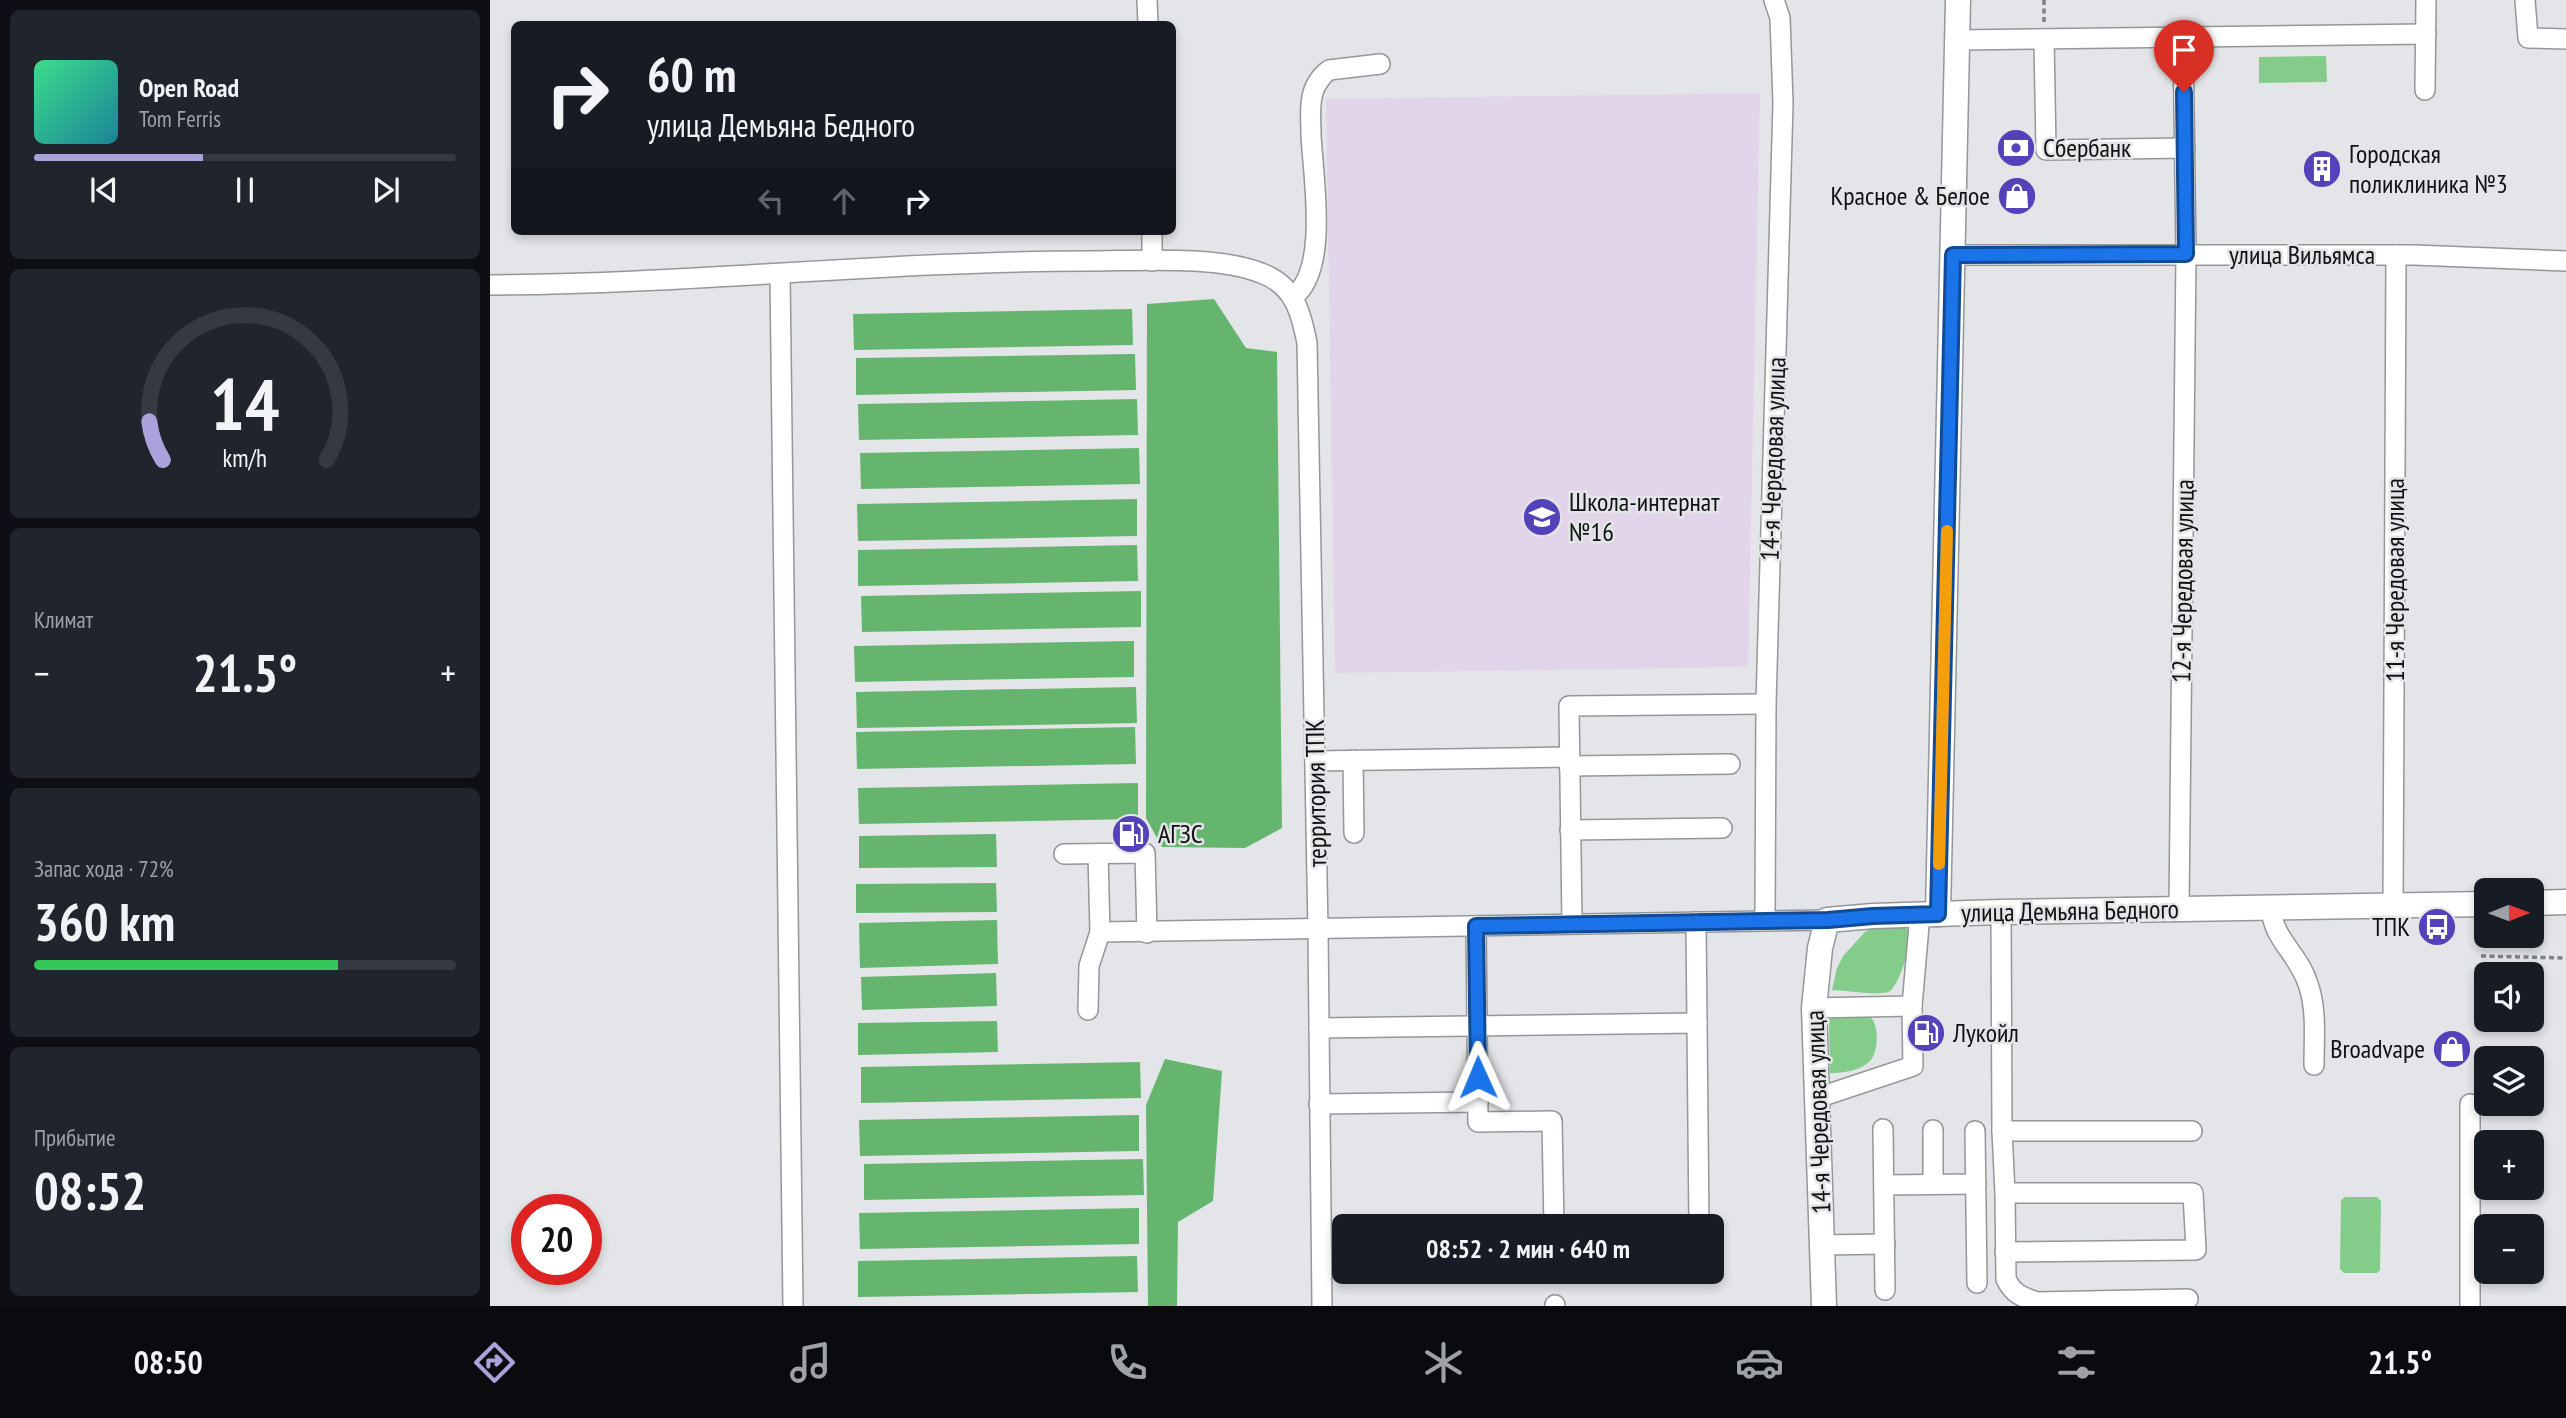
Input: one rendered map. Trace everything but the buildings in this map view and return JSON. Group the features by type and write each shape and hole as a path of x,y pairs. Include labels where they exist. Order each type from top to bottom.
{"main road":[{"path":"1929,914 1953,255 1958,0"},
{"path":"2544,903 2566,902"},
{"name":"улица Демьяна Бедного","path":"1828,920 2001,912 2474,904"},
{"name":"14-я Чередовая улица","path":"1824,1306 1814,1008 1820,948 1828,920"}],"street":[{"path":"1147,0 1148,21"},
{"name":"14-я Чередовая улица","path":"1765,920 1766,704 1783,103 1780,18 1774,0"},
{"path":"2425,90 2426,0"},
{"path":"2525,0 2528,38 2566,38"},
{"path":"1957,40 2426,34"},
{"name":"12-я Чередовая улица","path":"2179,908 2186,254 2183,37"},
{"path":"2044,39 2046,150 2185,148"},
{"path":"490,285 780,275 1005,261 1152,261 1234,264 1264,273 1289,290 1300,291 1311,274 1316,249 1310,108 1317,83 1329,70 1380,64"},
{"path":"1152,235 1152,261"},
{"name":"улица Вильямса","path":"1953,255 2408,249 2566,261"},
{"name":"11-я Чередовая улица","path":"2393,905 2408,249"},
{"path":"780,275 793,1306"},
{"name":"территория ТПК","path":"1289,290 1301,315 1307,344 1322,1306"},
{"path":"1572,924 1569,706 1766,704"},
{"path":"1353,760 1354,833"},
{"path":"1315,761 1730,764"},
{"path":"1570,830 1722,828"},
{"path":"1088,1010 1089,966 1100,932 1098,853"},
{"path":"1063,854 1145,853 1147,933"},
{"path":"2271,907 2271,920 2276,932 2300,965 2308,983 2313,1003 2314,1065"},
{"path":"2001,912 2006,1279 2012,1291 2038,1302 2188,1299"},
{"path":"1817,1098 1913,1066 1912,1006 1929,914"},
{"name":"улица Демьяна Бедного","path":"1100,932 1828,920"},
{"path":"1696,922 1699,1214"},
{"path":"1476,926 1478,1122 1552,1121 1554,1214"},
{"path":"1814,1008 1912,1006"},
{"path":"1319,1028 1697,1023"},
{"path":"1319,1104 1478,1102"},
{"path":"2470,1104 2470,1306"},
{"path":"1883,1129 1885,1290"},
{"path":"1933,1130 1933,1184"},
{"path":"1975,1130 1977,1283"},
{"path":"2002,1131 2192,1131"},
{"path":"1884,1185 1976,1184"},
{"path":"2005,1193 2193,1194 2196,1250 2006,1252"},
{"path":"1822,1245 1885,1244"}],"path":[{"path":"2481,956 2566,958"}],"shaded area":[{"name":"Школа-интернат №16","path":"1760,93 1748,667 1335,673 1326,99"}],"green space":[{"path":"2326,56 2327,82 2259,83 2259,57"},
{"path":"1214,299 1246,348 1277,352 1282,828 1245,848 1162,847 1146,818 1147,304"},
{"path":"1132,309 1133,345 854,350 853,314"},
{"path":"1135,354 1136,390 856,395 856,358"},
{"path":"1137,399 1138,435 859,440 858,404"},
{"path":"1139,448 1140,484 861,489 860,453"},
{"path":"1137,499 1137,536 858,541 857,504"},
{"path":"1137,545 1138,581 858,586 858,550"},
{"path":"1141,591 1141,627 862,632 861,596"},
{"path":"1134,641 1134,677 855,682 854,646"},
{"path":"1136,687 1137,723 857,728 856,692"},
{"path":"1135,727 1136,764 857,769 856,732"},
{"path":"1138,783 1138,819 859,824 858,788"},
{"path":"996,834 997,867 859,868 859,836"},
{"path":"996,883 997,912 856,913 856,884"},
{"path":"997,920 998,964 860,968 859,923"},
{"path":"1900,923 1909,932 1910,941 1903,967 1892,989 1876,993 1832,990 1843,956 1865,932 1877,924"},
{"path":"996,973 997,1006 862,1010 861,977"},
{"path":"1863,1013 1871,1017 1876,1028 1877,1042 1874,1055 1867,1064 1852,1071 1830,1073 1829,1019 1838,1014"},
{"path":"997,1021 998,1052 858,1055 858,1023"},
{"path":"1165,1059 1222,1071 1213,1201 1178,1222 1177,1306 1148,1306 1146,1105"},
{"path":"1140,1062 1141,1098 861,1103 861,1067"},
{"path":"1139,1115 1139,1151 860,1156 859,1120"},
{"path":"1143,1159 1144,1195 864,1200 864,1164"},
{"path":"2345,1197 2377,1197 2381,1201 2380,1270 2377,1273 2344,1273 2340,1269 2341,1200"},
{"path":"1139,1208 1139,1244 860,1249 859,1213"},
{"path":"1137,1256 1138,1292 858,1297 858,1261"}],"slow traffic":[{"path":"1939,864 1947,531"}],"place":[{"name":"Сбербанк","path":"2016,148"},
{"name":"Городская поликлиника №3","path":"2322,169"},
{"name":"Красное & Белое","path":"2017,196"},
{"name":"Школа-интернат №16","path":"1542,517"},
{"name":"АГЗС","path":"1131,834"},
{"name":"ТПК","path":"2437,927"},
{"name":"Лукойл","path":"1926,1033"},
{"name":"Broadvape","path":"2452,1049"}],"route":[{"path":"1478,1077 1476,926 1828,920 1938,914 1953,255 2186,254 2184,92"}]}
